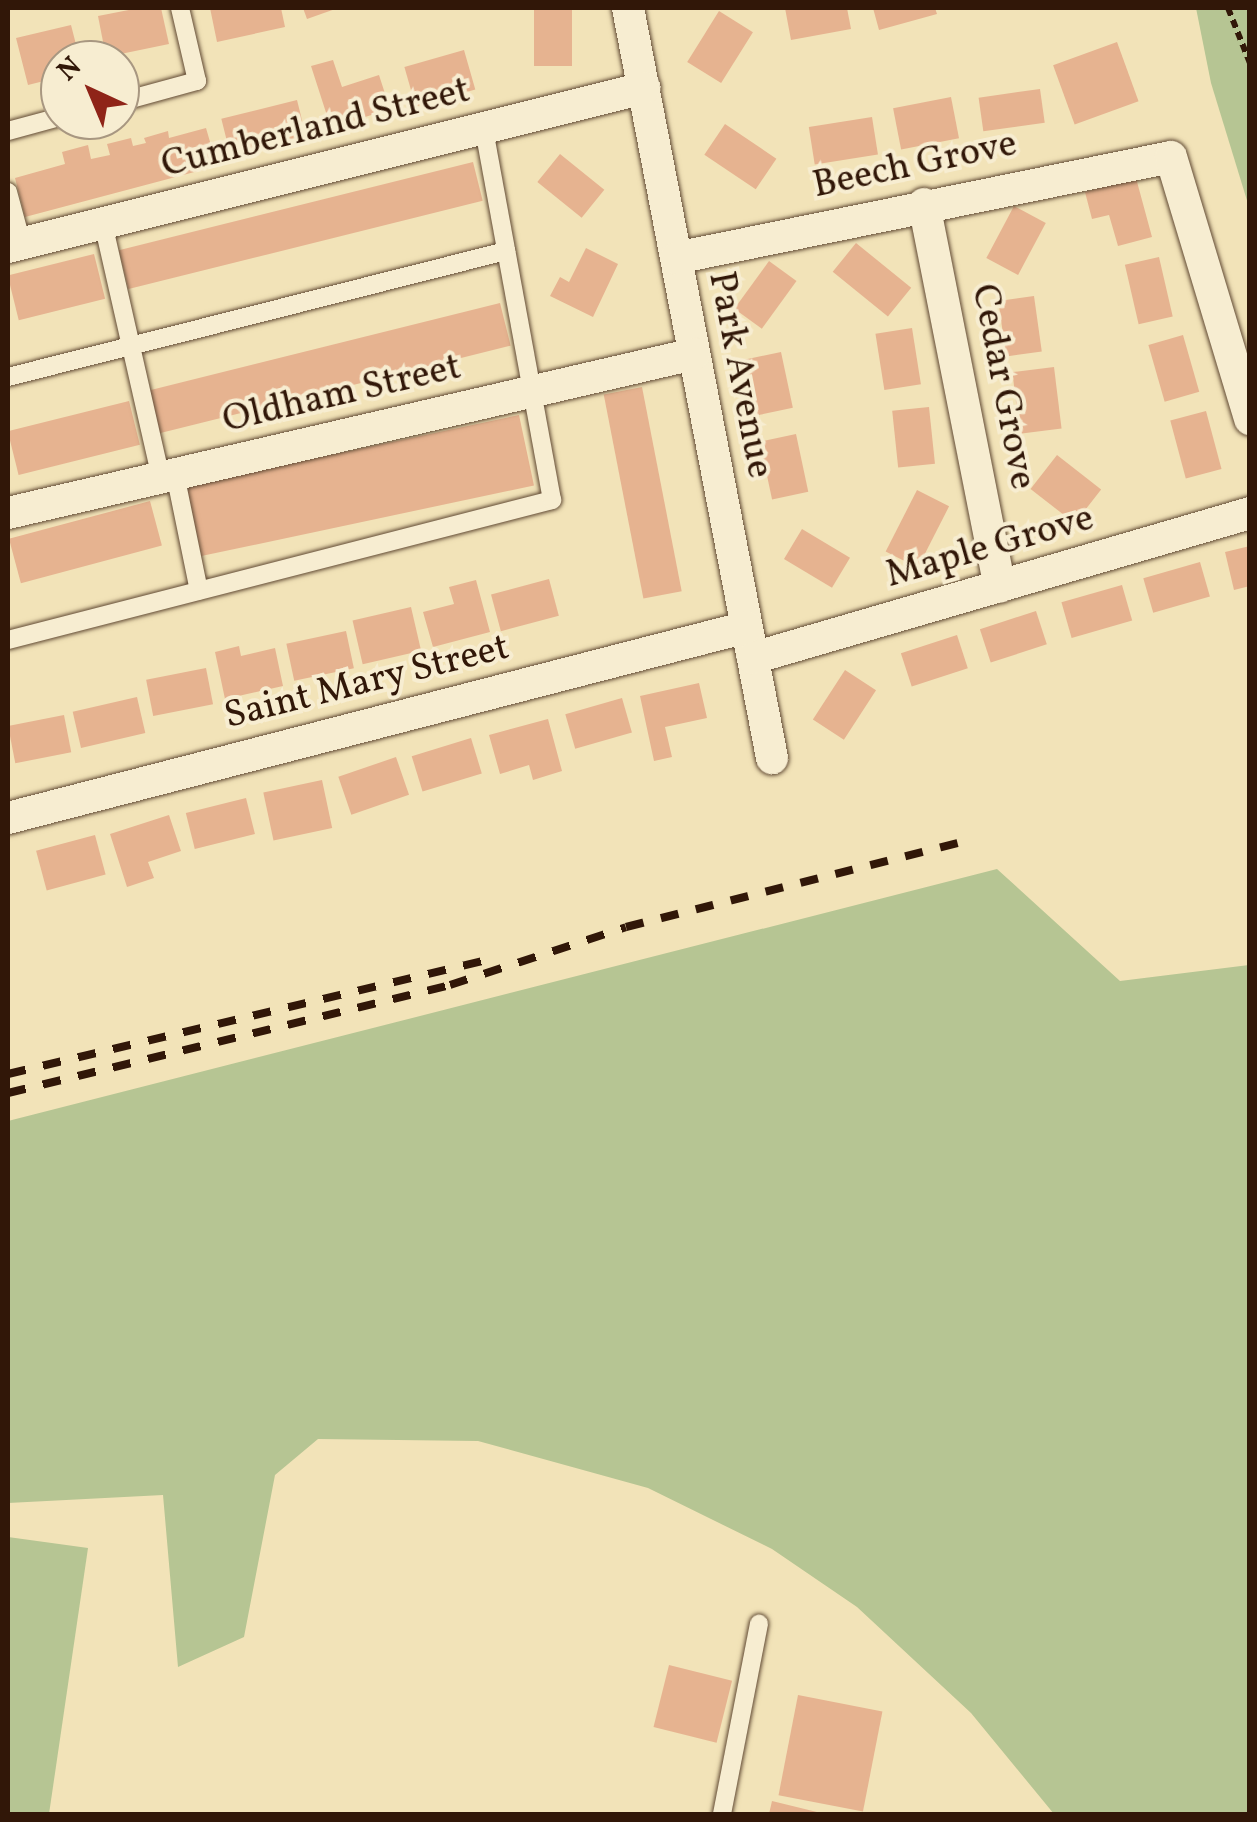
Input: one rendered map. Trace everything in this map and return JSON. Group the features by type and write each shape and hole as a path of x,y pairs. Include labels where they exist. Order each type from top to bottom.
{"street":[{"name":"Park Avenue","path":"628,8 772,758"},
{"name":"Cumberland Street","path":"15,246 644,88"},
{"name":"Beech Grove","path":"676,258 924,204 1171,157 1250,419"},
{"name":"Cedar Grove","path":"924,204 1000,587"},
{"name":"Oldham Street","path":"8,513 694,354"},
{"name":"Maple Grove","path":"750,642 1000,587 1250,513"},
{"name":"Saint Mary Street","path":"8,818 750,642"}],"lane":[{"path":"140,97 197,81 180,8"},
{"path":"8,131 40,122"},
{"path":"8,640 552,500 484,128"},
{"path":"8,192 15,246"},
{"path":"103,223 198,591"},
{"path":"8,377 506,251"},
{"path":"722,1814 759,1624"}],"path":[{"path":"1228,8 1250,63"}],"green space":[{"path":"1196,8 1249,8 1249,207 1211,83"},
{"path":"997,869 1120,981 1249,965 1249,1814 1054,1814 971,1713 857,1607 772,1549 648,1488 478,1441 318,1439 275,1475 244,1637 178,1667 163,1495 8,1503 8,1121"},
{"path":"8,1537 88,1548 49,1814 8,1814"}],"building":[{"path":"161,8 169,44 140,50 140,40 103,40 98,16"},
{"path":"210,8 281,8 285,27 217,42"},
{"path":"303,8 338,8 307,19"},
{"path":"534,8 572,8 572,66 534,66"},
{"path":"785,8 847,8 851,29 791,40"},
{"path":"873,8 935,8 937,14 879,30"},
{"path":"719,11 753,32 721,83 687,62"},
{"path":"71,25 75,40 40,40 40,82 28,85 16,38"},
{"path":"1117,42 1139,101 1075,124 1053,65"},
{"path":"464,50 475,89 416,107 404,67"},
{"path":"333,60 342,87 379,75 390,109 331,128 311,66"},
{"path":"1040,89 1045,123 983,131 979,98"},
{"path":"951,97 959,138 901,149 893,108"},
{"path":"297,100 306,136 230,155 221,119"},
{"path":"872,117 878,155 815,165 809,127"},
{"path":"725,124 776,159 756,189 704,155"},
{"path":"206,128 217,166 25,217 15,178 65,164 62,152 88,145 91,159 110,155 107,144 132,140 133,146 146,143 144,138 168,131 169,138"},
{"path":"560,154 604,190 582,218 537,182"},
{"path":"473,162 483,201 129,289 119,250"},
{"path":"1136,178 1152,237 1118,246 1109,215 1092,219 1085,192"},
{"path":"1014,206 1046,223 1018,275 986,258"},
{"path":"856,243 911,288 888,316 833,272"},
{"path":"586,248 618,264 593,317 550,296 560,277 569,282"},
{"path":"94,254 105,299 19,320 8,275"},
{"path":"1159,257 1173,316 1139,324 1125,265"},
{"path":"769,261 797,281 762,329 734,309"},
{"path":"1034,296 1042,351 1006,356 998,301"},
{"path":"500,303 511,346 156,434 146,391"},
{"path":"912,328 921,384 884,390 875,334"},
{"path":"1183,335 1199,392 1165,402 1148,345"},
{"path":"781,352 793,408 755,416 743,360"},
{"path":"1054,367 1062,429 1020,434 1012,372"},
{"path":"642,387 682,591 643,599 604,394"},
{"path":"129,401 140,445 19,475 8,431"},
{"path":"929,407 935,464 898,468 892,411"},
{"path":"1206,411 1222,469 1186,479 1170,421"},
{"path":"519,415 534,485 201,556 186,486"},
{"path":"796,434 808,492 772,499 760,442"},
{"path":"1057,455 1101,489 1075,523 1031,489"},
{"path":"917,490 949,506 918,568 886,551"},
{"path":"150,501 162,545 21,583 9,539"},
{"path":"802,529 850,558 832,588 784,559"},
{"path":"1250,546 1250,586 1234,590 1225,552"},
{"path":"1200,562 1210,597 1153,613 1143,578"},
{"path":"549,579 559,616 501,631 491,595"},
{"path":"476,580 490,632 433,647 423,612 454,604 449,587"},
{"path":"1122,585 1132,621 1072,638 1061,602"},
{"path":"411,607 421,651 363,664 353,620"},
{"path":"1036,611 1047,644 991,663 980,629"},
{"path":"346,631 354,668 294,681 286,644"},
{"path":"957,635 968,668 912,687 901,653"},
{"path":"239,646 241,656 275,648 283,686 225,699 215,652"},
{"path":"206,668 213,704 153,716 146,680"},
{"path":"845,670 876,690 844,740 813,719"},
{"path":"699,683 707,718 665,727 672,757 654,761 640,696"},
{"path":"137,697 145,733 81,748 73,712"},
{"path":"622,698 632,733 575,749 565,714"},
{"path":"64,715 71,752 15,763 8,726"},
{"path":"548,719 562,771 533,780 529,765 500,774 489,735"},
{"path":"471,738 482,773 423,792 412,756"},
{"path":"396,757 409,795 351,815 338,777"},
{"path":"322,780 332,828 273,840 263,792"},
{"path":"246,798 255,834 195,849 186,813"},
{"path":"169,815 181,851 148,862 154,878 127,887 110,834"},
{"path":"95,835 106,875 47,890 36,851"},
{"path":"669,1665 732,1681 717,1743 654,1727"},
{"path":"798,1695 882,1711 863,1812 779,1795"},
{"path":"772,1801 821,1813 821,1814 769,1814"}],"railway":[{"path":"8,1093 450,985 626,927 974,839"},
{"path":"8,1074 490,959"}]}
